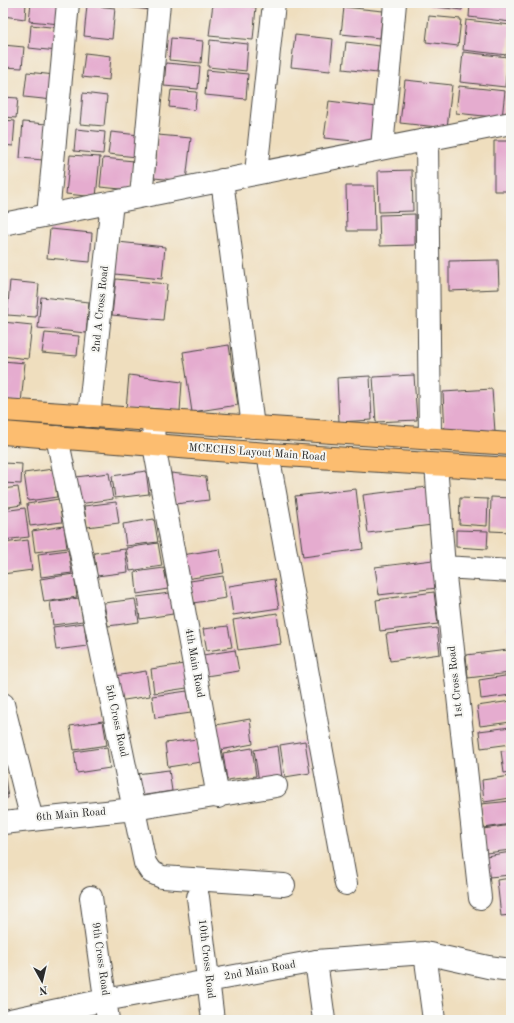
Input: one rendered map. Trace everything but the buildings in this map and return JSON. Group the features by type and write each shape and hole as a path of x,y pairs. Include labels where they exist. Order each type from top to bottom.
{"main road":[{"path":"3,410 511,444"},
{"name":"MCECHS Layout Main Road","path":"3,433 268,454 511,469"}],"street":[{"path":"48,215 68,3"},
{"path":"140,196 160,3"},
{"path":"256,173 274,3"},
{"path":"382,148 395,3"},
{"path":"3,224 511,123"},
{"path":"427,139 430,439"},
{"path":"222,180 254,427"},
{"name":"2nd A Cross Road","path":"89,416 112,202"},
{"name":"4th Main Road","path":"153,421 154,445 218,797"},
{"name":"5th Cross Road","path":"57,437 145,863 151,872 162,877 284,885"},
{"path":"268,454 346,884"},
{"name":"1st Cross Road","path":"436,465 444,567 480,898"},
{"path":"444,567 511,571"},
{"name":"6th Main Road","path":"3,704 11,761 32,820 134,809"},
{"path":"134,809 218,797 276,786"},
{"path":"3,823 32,820"},
{"name":"10th Cross Road","path":"198,897 213,1020"},
{"name":"9th Cross Road","path":"91,898 107,1010"},
{"path":"425,953 434,1020"},
{"name":"2nd Main Road","path":"10,1020 107,1010 208,980 316,961 425,953 468,963 511,970"},
{"path":"316,961 324,1020"},
{"path":"429,980 468,963"}]}
